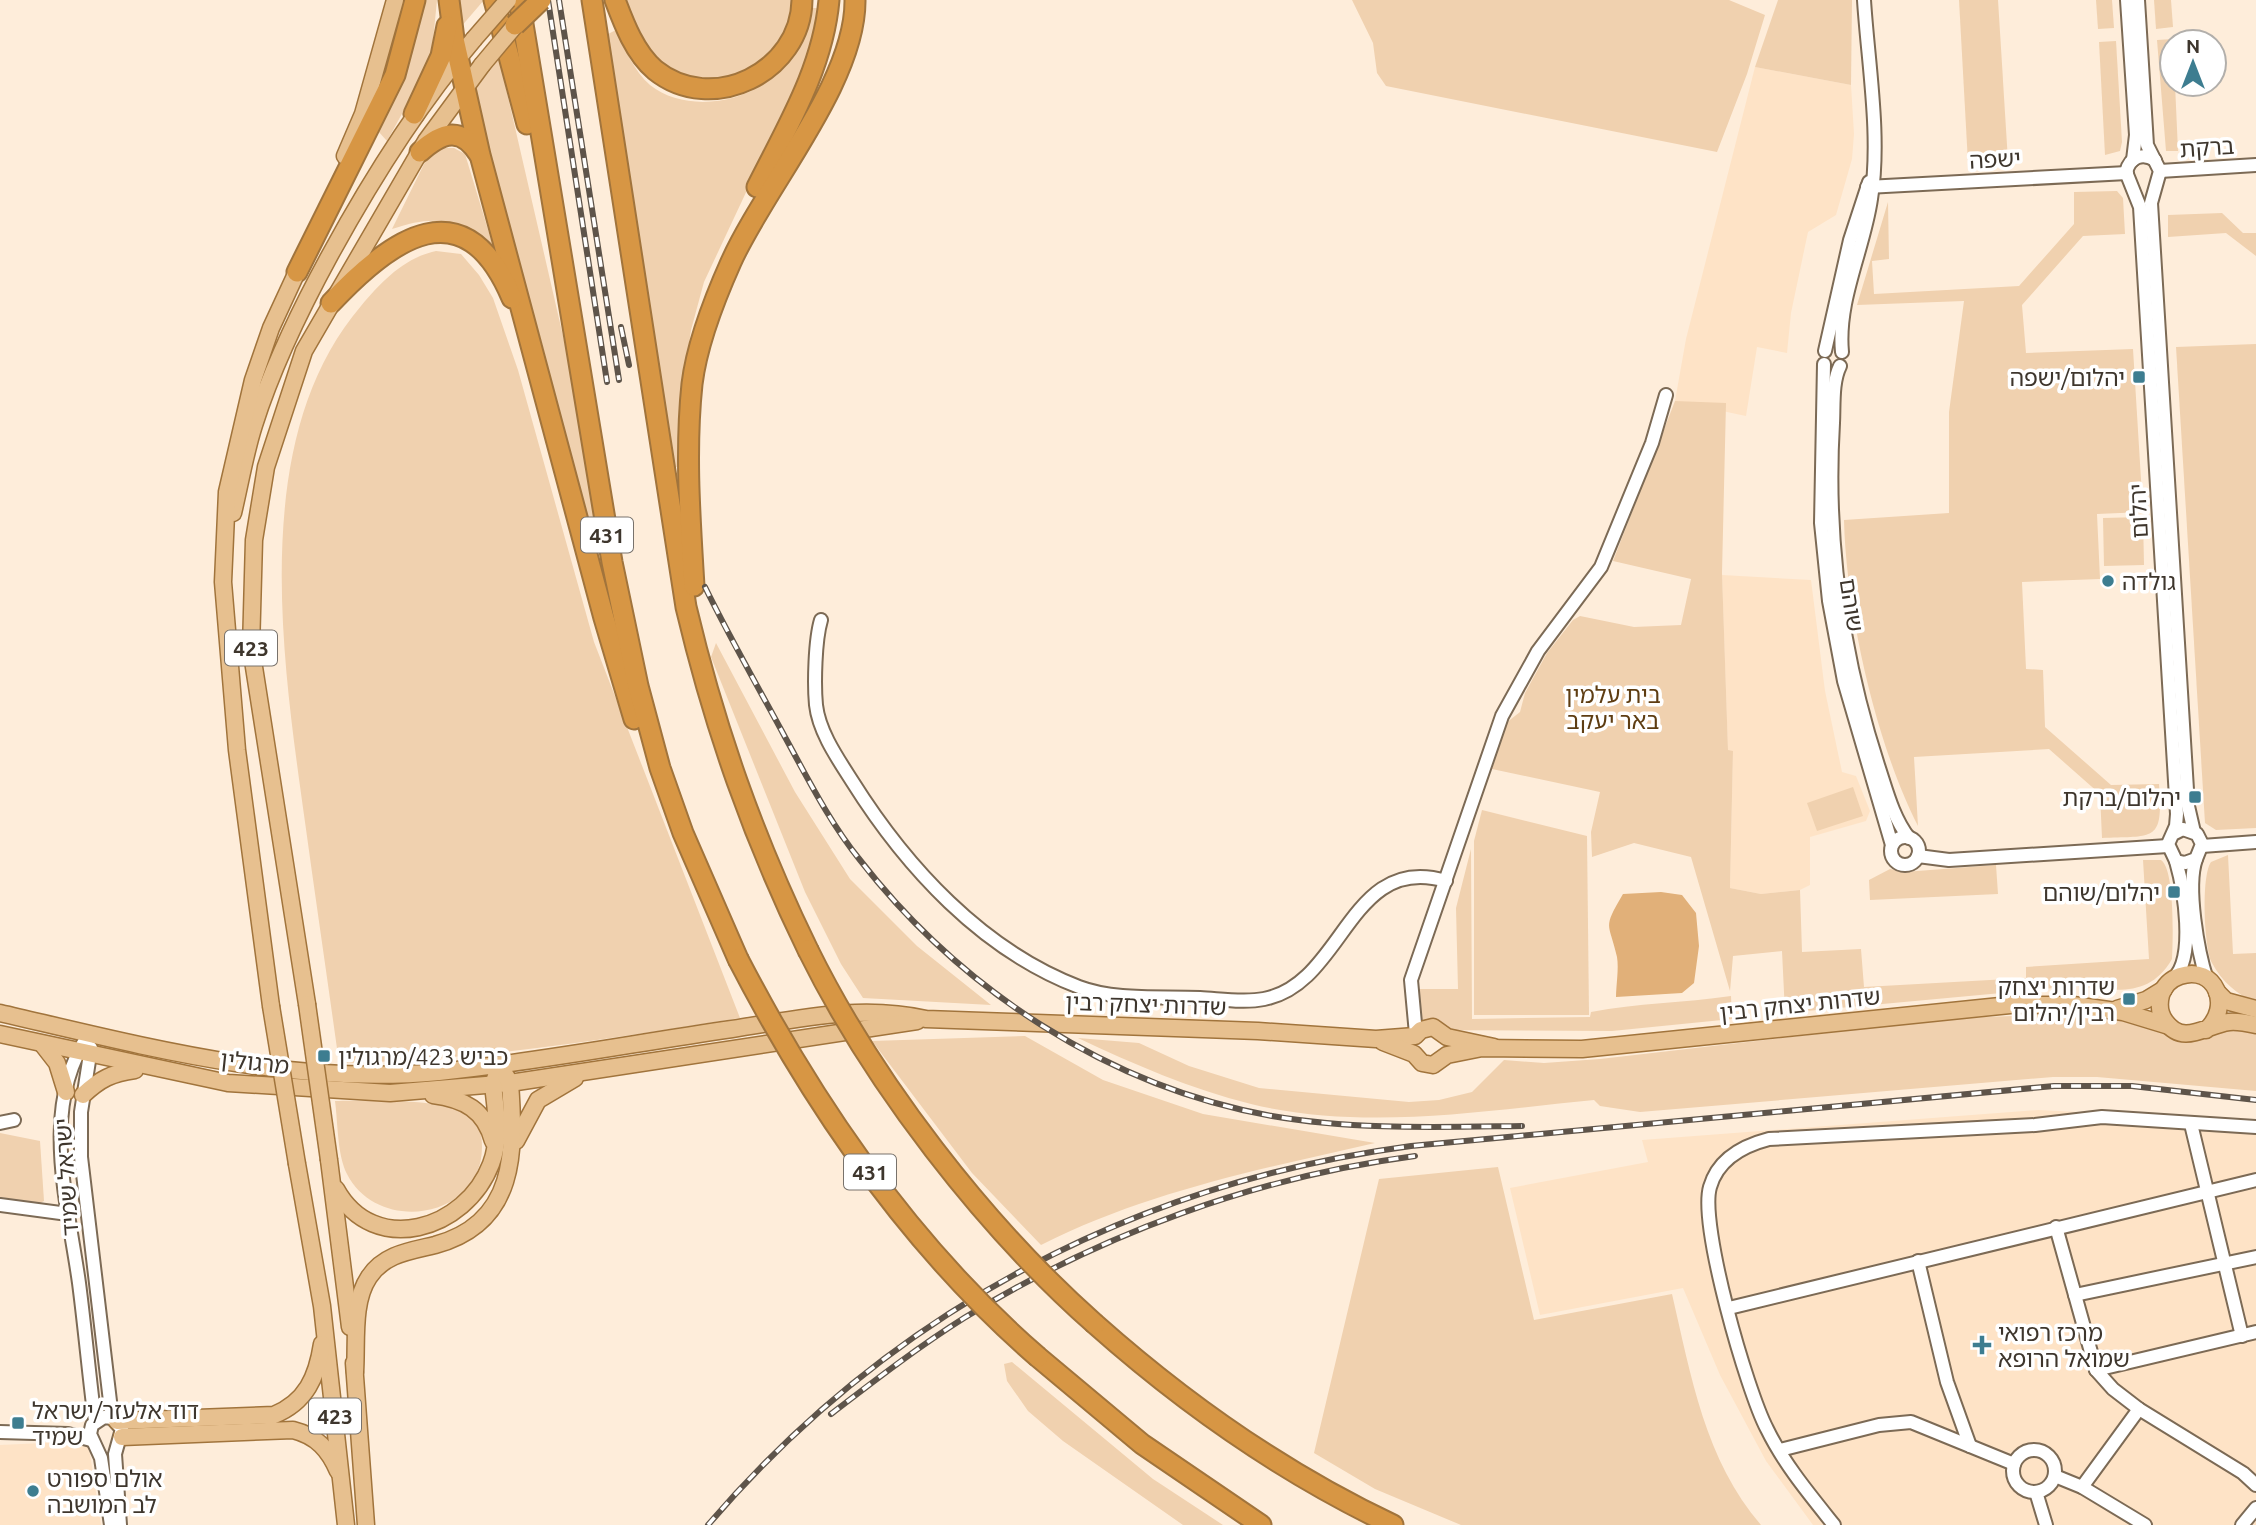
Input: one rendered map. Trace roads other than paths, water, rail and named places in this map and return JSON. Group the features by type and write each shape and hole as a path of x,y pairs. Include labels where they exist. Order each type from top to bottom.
{"highway":[{"path":"297,272 395,75 415,0"},
{"path":"449,0 458,58 480,155 630,709 683,833"},
{"path":"414,114 446,40 449,0"},
{"path":"494,0 522,103 564,284"},
{"name":"431","path":"519,0 564,284 626,632 656,756 683,833 738,959 805,1078 877,1181 982,1305 1038,1357 1142,1444 1261,1525"},
{"path":"515,25 539,0"},
{"path":"592,0 682,581 697,653 725,752 747,816 808,950 864,1048 927,1138 1025,1255 1095,1324 1227,1430 1328,1493 1392,1525"},
{"path":"615,0 631,37 654,69 672,80 711,89 743,84 770,67 793,37 801,14 802,0"},
{"path":"697,653 689,492 689,433 695,369 710,299 743,216 816,67 829,0"},
{"path":"695,369 706,325 741,241 824,101 842,61 855,0"},
{"path":"420,152 432,141 451,135 468,139 480,155"},
{"path":"331,303 383,251 408,238 431,233 455,235 474,246 494,266 510,294 537,362"}],"main road":[{"path":"226,546 227,492 253,380 267,339 363,114 395,0"},
{"name":"423","path":"346,1525 322,1306 271,1006 237,750 223,582 226,546 253,427 284,343 351,217 414,114 508,0"},
{"name":"423","path":"366,1525 355,1371 330,1160 251,648 254,540 266,467 304,351 420,152 464,86 515,25"},
{"path":"2256,1009 2226,1001 2212,986 2190,974 2168,984 2160,1007 2169,1026 2189,1034 2232,1022 2256,1025"},
{"name":"שדרות יצחק רבין","path":"2111,1010 2146,1000 2168,984"},
{"path":"2206,1030 2218,1014 2212,986"},
{"name":"שדרות יצחק רבין","path":"510,1083 926,1020 1258,1031 1364,1038 1415,1035 1433,1027 1447,1037 1494,1047 1581,1049 1999,1006 2053,1004 2111,1010 2169,1026"},
{"name":"שדרות יצחק רבין","path":"499,1064 834,1014 888,1011 926,1020"},
{"name":"מרגולין","path":"0,1013 217,1061 288,1069 402,1073 499,1064"},
{"name":"מרגולין","path":"0,1034 148,1068 268,1087 351,1093 410,1093 510,1083"},
{"path":"1414,1054 1415,1035"},
{"path":"1447,1037 1447,1055"},
{"name":"שדרות יצחק רבין","path":"1364,1038 1414,1054 1422,1063 1433,1065 1447,1055 1494,1047"},
{"path":"43,1045 57,1063 66,1092"},
{"path":"499,1064 510,1083 514,1146"},
{"path":"332,1184 343,1202 368,1222 387,1227 415,1227 444,1220 468,1203 477,1192 494,1156 498,1125 493,1085 499,1064"},
{"path":"83,1095 101,1079 113,1073 148,1068"},
{"path":"355,1371 359,1310 368,1278 394,1256 450,1240 477,1222 506,1183 514,1146 538,1100 566,1081 601,1069"},
{"path":"410,1093 438,1096 470,1105 480,1113 490,1129 494,1156"},
{"path":"117,1430 274,1415 285,1411 308,1391 314,1374 321,1347 322,1306"},
{"path":"117,1430 293,1430 313,1437 323,1446 342,1483"}],"street":[{"name":"שוהם","path":"1864,0 1874,165 1848,298 1836,379 1832,443 1834,543 1841,613 1871,743 1888,795 1909,838"},
{"path":"2127,0 2136,135 2133,160 2127,173 2133,187 2144,190 2155,186 2158,166 2147,145 2138,0"},
{"path":"2133,160 2147,156 2158,166"},
{"name":"ברקת","path":"2158,166 2256,165"},
{"name":"ישפה","path":"1870,187 2127,173"},
{"name":"יהלום","path":"2155,186 2151,213 2188,806 2194,832"},
{"name":"שוהם","path":"1870,187 1850,240 1825,357 1821,523 1829,601 1844,681 1892,845"},
{"name":"יהלום","path":"2133,187 2139,198 2143,240 2177,814 2170,840"},
{"path":"1833,347 1841,359 1831,369 1825,357 1833,347"},
{"path":"1415,1035 1411,980 1502,716 1538,651 1601,567 1656,434 1666,395"},
{"path":"821,620 816,706 834,753 892,840 953,905 1000,946 1081,988 1128,996 1264,999 1291,987 1312,970 1355,916 1389,882 1405,877 1433,877 1446,881"},
{"path":"1918,856 1918,845 1909,838 1899,838 1892,845 1891,854 1899,863 1910,863 1918,856 1949,860 2170,840 2183,829 2194,832 2202,846"},
{"path":"2168,984 2183,964 2186,947 2183,893 2170,840"},
{"path":"2202,846 2256,842"},
{"path":"2202,846 2196,859 2193,877 2197,937 2212,986"},
{"path":"2176,860 2185,863 2196,859"},
{"path":"1411,980 1418,1005 1433,1027"},
{"name":"ישראל שמיד","path":"89,1034 85,1054 81,1157 117,1430 115,1454 120,1525"},
{"name":"ישראל שמיד","path":"85,1054 66,1092 61,1135 62,1180 93,1433 101,1458 111,1525"},
{"path":"1834,1525 1767,1430 1751,1390 1709,1231 1707,1203 1715,1175 1729,1158 1749,1144 1769,1139 2035,1125 2102,1117 2256,1127"},
{"path":"0,1122 14,1120"},
{"path":"2191,1124 2205,1192 2242,1336"},
{"path":"1729,1308 2256,1180"},
{"path":"0,1205 68,1214"},
{"path":"2056,1227 2096,1370 2113,1390 2139,1409 2243,1473 2256,1485"},
{"path":"2075,1295 2256,1257"},
{"path":"1918,1261 1947,1382 1970,1446"},
{"path":"2096,1370 2256,1332"},
{"path":"2082,1487 2139,1409"},
{"path":"1780,1450 1879,1425 1911,1422 2014,1464"},
{"path":"0,1432 68,1434 117,1430"},
{"path":"93,1433 108,1449 117,1430"},
{"path":"2036,1450 2053,1462 2054,1476 2048,1487 2036,1492 2017,1485 2014,1464 2022,1454 2036,1450"},
{"path":"2054,1476 2082,1487 2145,1525"},
{"path":"2036,1492 2046,1525"},
{"path":"2242,1525 2256,1508"}],"railway":[{"path":"548,0 607,382"},
{"path":"559,0 619,380"},
{"path":"621,327 629,365"},
{"path":"705,587 811,785 860,860 900,907 944,951 992,990 1043,1026 1097,1057 1153,1082 1212,1102 1272,1116 1365,1126 1522,1126"},
{"path":"708,1525 779,1449 856,1381 937,1321 1024,1270 1115,1226 1210,1191 1309,1164 1411,1146 2054,1086 2132,1086 2256,1100"},
{"path":"831,1414 913,1352 964,1318 1070,1260 1125,1235 1181,1213 1297,1178 1415,1156"}],"place":[{"name":"יהלום/ישפה","path":"2139,377"},
{"name":"גולדה","path":"2108,581"},
{"name":"יהלום/ברקת","path":"2195,797"},
{"name":"יהלום/שוהם","path":"2174,892"},
{"name":"שדרות יצחק רבין/יהלום","path":"2129,999"},
{"name":"כביש 423/מרגולין","path":"324,1056"},
{"name":"מרכז רפואי שמואל הרופא","path":"1982,1345"},
{"name":"דוד אלעזר/ישראל שמיד","path":"18,1423"},
{"name":"אולם ספורט לב המושבה","path":"33,1491"}],"park label":[{"name":"בית עלמין באר יעקב","path":"1613,707"}]}
